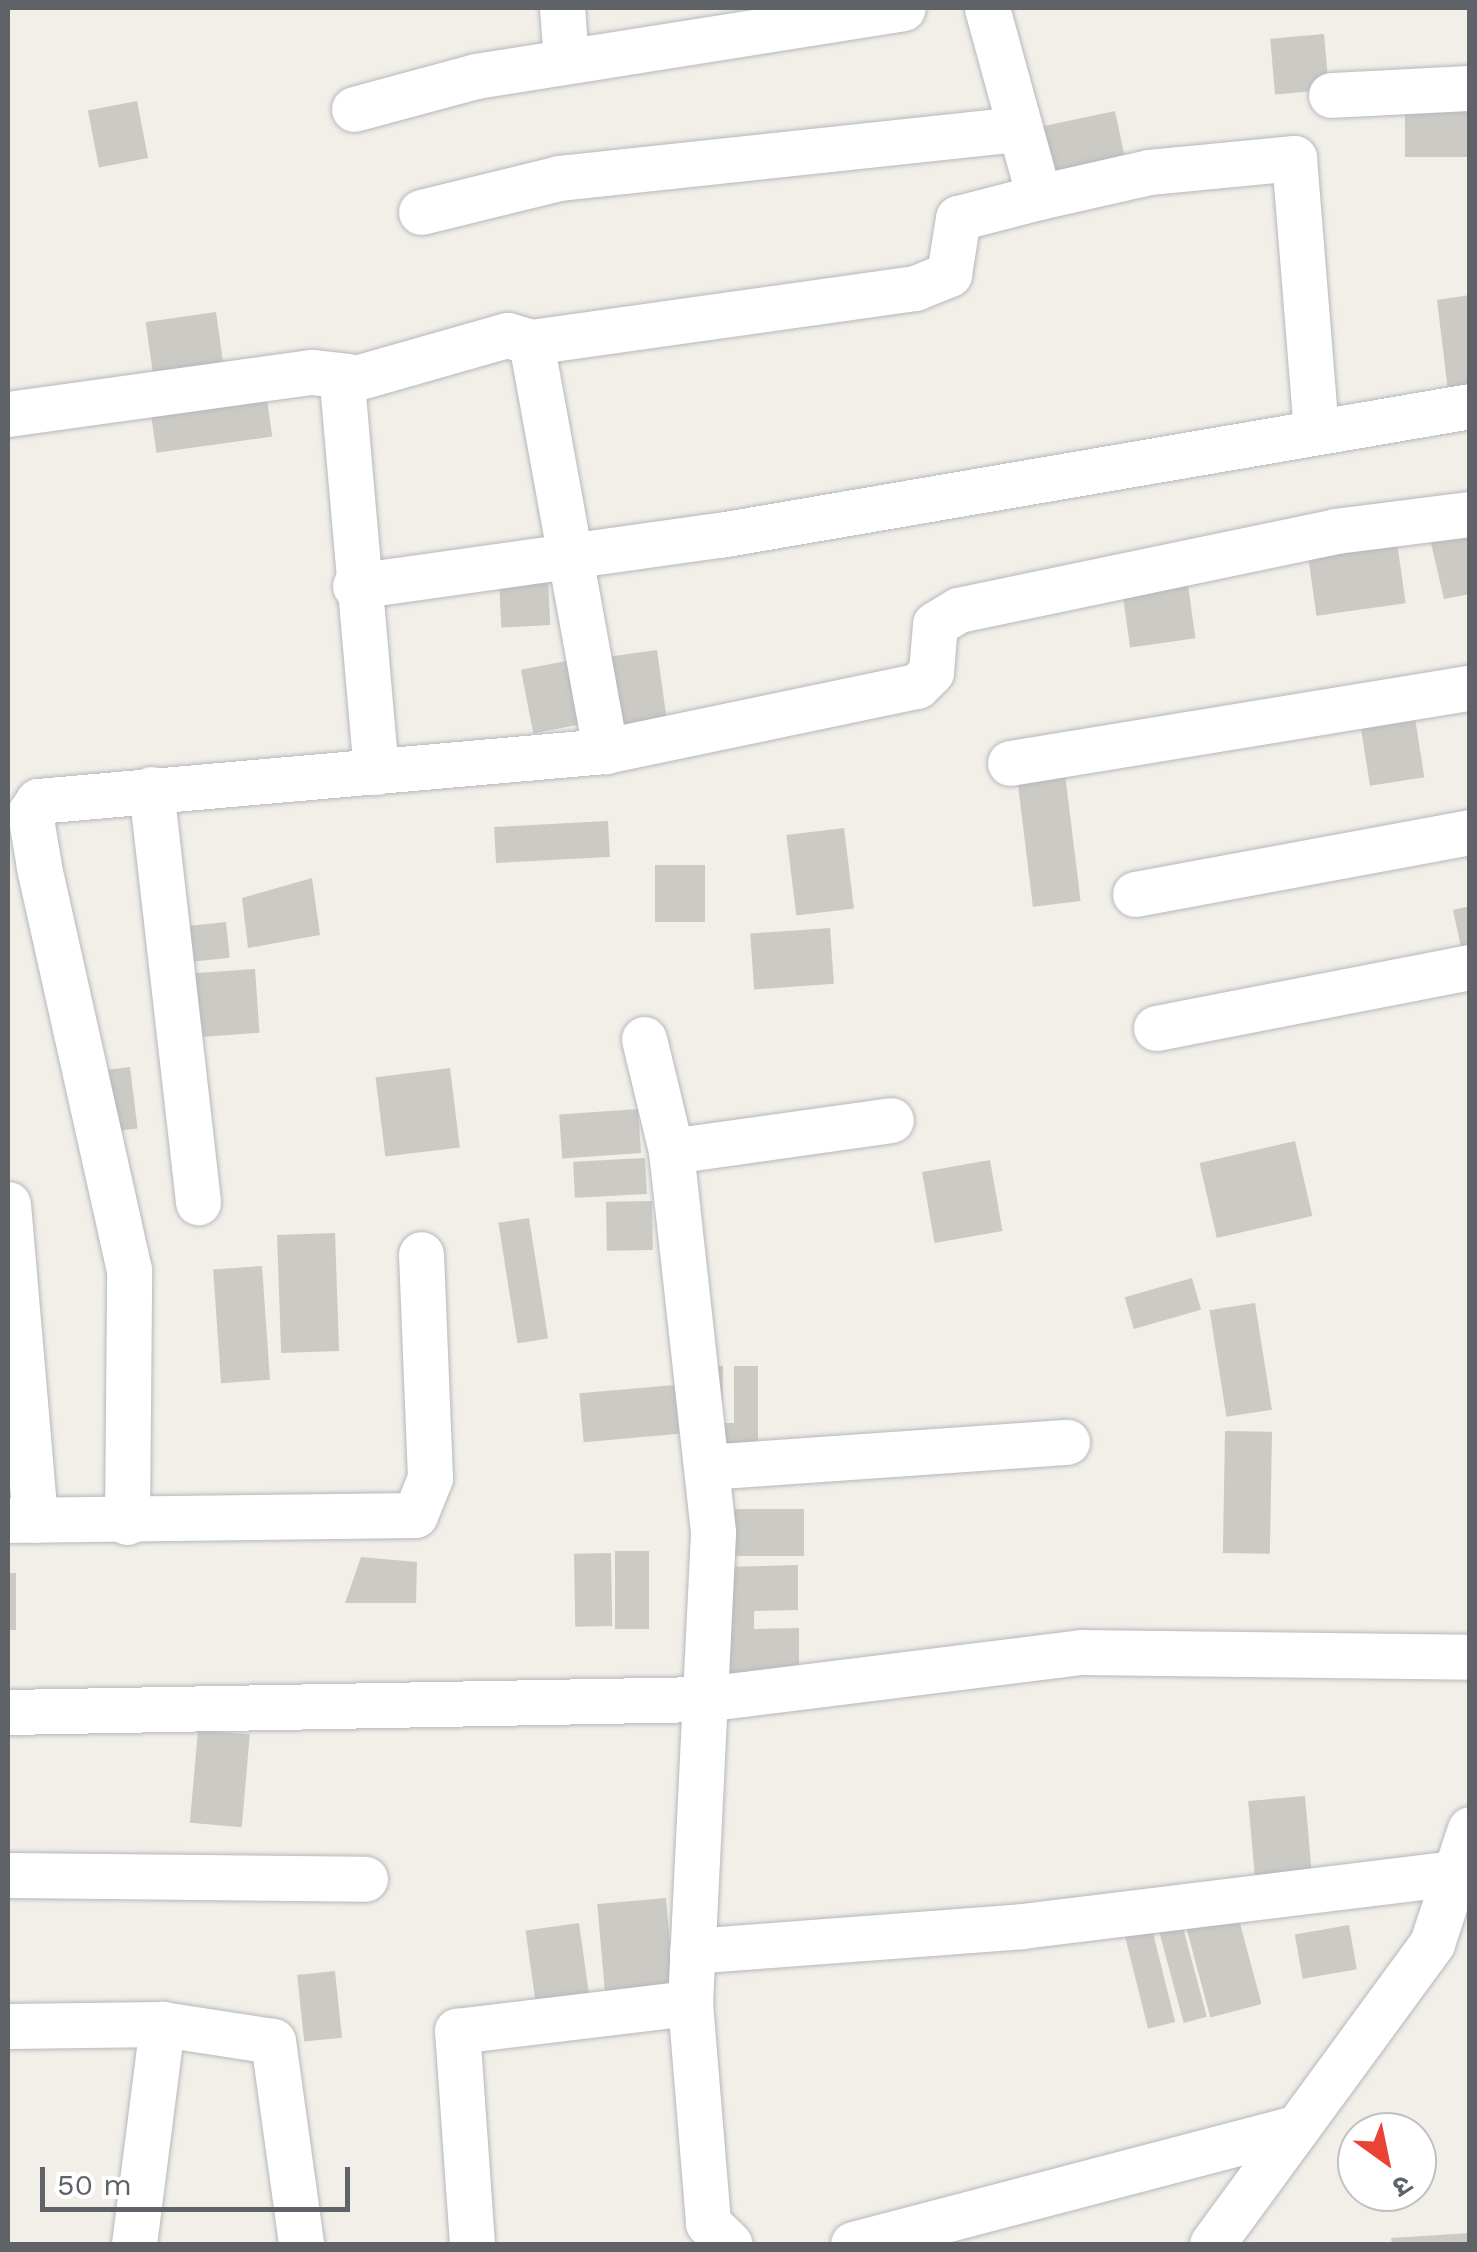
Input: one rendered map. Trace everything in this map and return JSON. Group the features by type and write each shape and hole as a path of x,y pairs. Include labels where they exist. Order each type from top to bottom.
{"street":[{"path":"562,8 566,60"},
{"path":"354,110 566,60 904,8"},
{"path":"987,8 1039,197"},
{"path":"1330,95 1470,88"},
{"path":"421,212 559,178 1017,128"},
{"path":"8,410 312,372 348,376 507,335 531,342 915,288 957,264 958,218 1150,172 1294,158 1316,430"},
{"path":"531,342 605,751"},
{"path":"348,376 340,406 376,772"},
{"path":"355,586 568,558 1470,406"},
{"path":"127,1522 130,1270 30,814 52,796 605,751 917,686 931,672 934,624 958,610 1278,542 1470,514"},
{"path":"1010,763 1470,688"},
{"path":"151,788 198,1202"},
{"path":"1134,894 1470,832"},
{"path":"1156,1028 1470,967"},
{"path":"644,1039 671,1151 713,1533 690,2003 708,2223 730,2244"},
{"path":"671,1151 890,1120"},
{"path":"8,1204 21,1520 127,1522 415,1515 430,1478 420,1254"},
{"path":"707,1466 1068,1442"},
{"path":"8,1712 704,1699 1080,1652 1470,1657"},
{"path":"1212,2244 1432,1943 1462,1872 1470,1828"},
{"path":"692,1951 1022,1926 1462,1872"},
{"path":"8,1875 365,1879"},
{"path":"472,2244 456,2031 690,2003"},
{"path":"134,2244 162,2024"},
{"path":"8,2026 162,2024 272,2040 301,2244"},
{"path":"852,2244 1296,2128"}],"building":[{"path":"1324,34 1329,90 1275,94 1270,39"},
{"path":"1405,92 1470,92 1470,157 1405,157"},
{"path":"137,101 148,158 99,167 88,111"},
{"path":"1115,111 1127,166 1042,184 1030,129"},
{"path":"1470,295 1470,388 1448,391 1437,300"},
{"path":"216,312 225,379 155,389 146,322"},
{"path":"266,392 272,437 156,453 150,408"},
{"path":"1470,518 1470,594 1444,599 1427,526"},
{"path":"1396,535 1406,603 1316,616 1307,548"},
{"path":"1186,571 1195,638 1130,648 1121,580"},
{"path":"548,580 550,625 501,628 499,583"},
{"path":"657,650 669,732 620,739 608,657"},
{"path":"571,660 583,724 533,734 521,670"},
{"path":"1414,712 1424,777 1370,786 1360,721"},
{"path":"1064,766 1081,901 1033,907 1016,772"},
{"path":"608,821 610,857 496,863 494,827"},
{"path":"844,828 854,908 796,915 786,835"},
{"path":"655,865 705,865 705,922 655,922"},
{"path":"312,878 320,935 248,948 242,898"},
{"path":"1470,906 1470,965 1465,966 1453,910"},
{"path":"226,922 230,958 177,963 173,928"},
{"path":"830,928 834,984 754,989 750,934"},
{"path":"255,969 259,1033 191,1038 186,974"},
{"path":"130,1067 138,1129 111,1132 103,1070"},
{"path":"450,1068 460,1147 385,1157 376,1077"},
{"path":"638,1109 641,1153 562,1158 559,1115"},
{"path":"1295,1141 1312,1216 1217,1238 1200,1163"},
{"path":"645,1158 647,1194 575,1198 573,1162"},
{"path":"990,1160 1003,1231 935,1243 922,1172"},
{"path":"652,1201 653,1250 607,1251 606,1202"},
{"path":"529,1218 548,1338 517,1343 498,1223"},
{"path":"335,1233 339,1351 281,1353 277,1235"},
{"path":"262,1266 270,1380 221,1383 213,1269"},
{"path":"1192,1278 1201,1310 1134,1329 1125,1297"},
{"path":"1255,1303 1272,1410 1226,1417 1210,1310"},
{"path":"707,1366 723,1366 722,1423 734,1423 734,1366 758,1366 758,1448 706,1448"},
{"path":"675,1385 679,1434 584,1442 579,1393"},
{"path":"1225,1431 1272,1432 1270,1554 1223,1553"},
{"path":"730,1509 804,1509 804,1556 730,1556"},
{"path":"615,1551 649,1551 649,1629 615,1629"},
{"path":"611,1553 612,1626 575,1627 574,1554"},
{"path":"361,1557 417,1562 416,1603 345,1603"},
{"path":"798,1565 798,1610 754,1611 754,1629 799,1628 799,1678 716,1679 728,1567"},
{"path":"8,1573 16,1573 16,1630 8,1630"},
{"path":"198,1730 250,1735 242,1827 190,1823"},
{"path":"1305,1796 1312,1882 1256,1887 1248,1801"},
{"path":"666,1898 675,1999 606,2005 597,1904"},
{"path":"1238,1916 1262,2004 1210,2018 1187,1930"},
{"path":"579,1923 591,2008 537,2016 526,1931"},
{"path":"1182,1924 1207,2017 1184,2023 1159,1930"},
{"path":"1151,1925 1175,2022 1148,2029 1124,1932"},
{"path":"1349,1925 1357,1969 1303,1979 1295,1935"},
{"path":"335,1971 342,2038 304,2042 297,1975"},
{"path":"1470,2233 1470,2244 1392,2244 1391,2238"}]}
